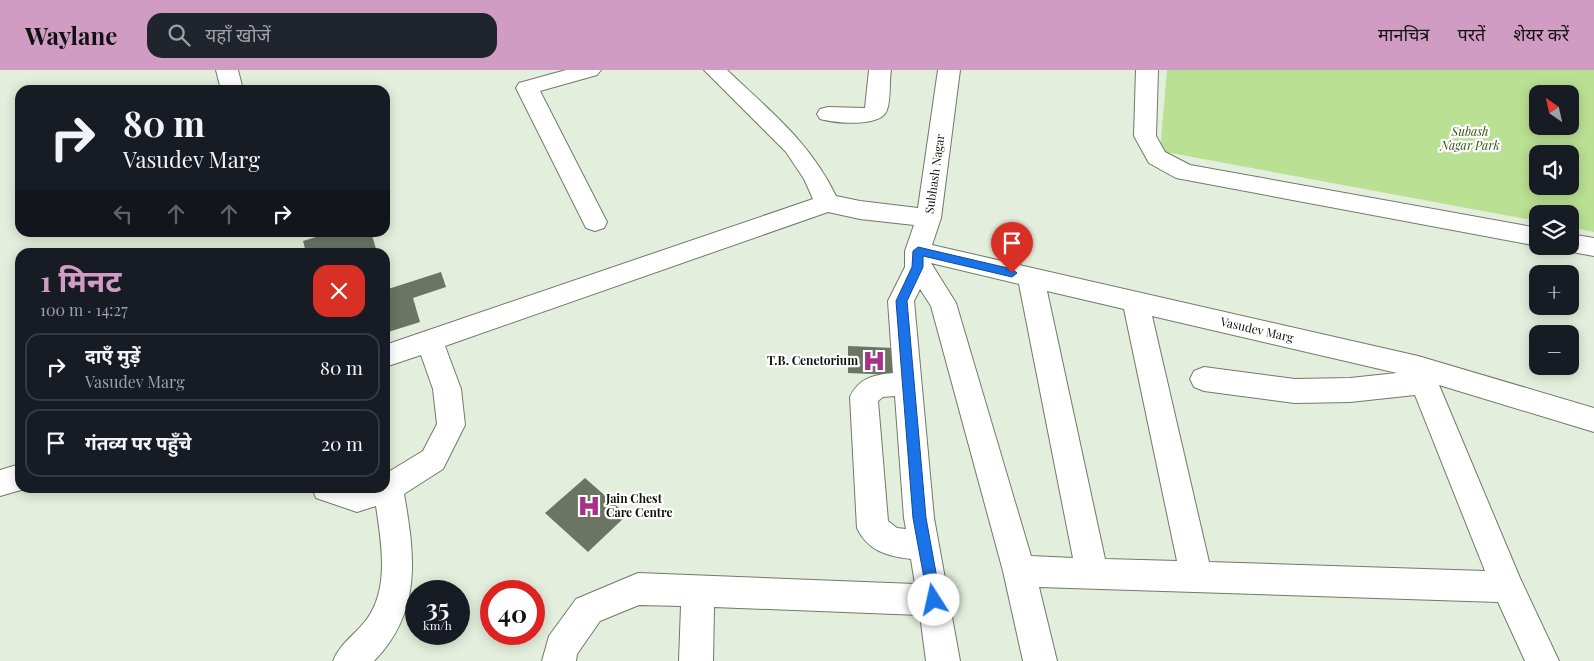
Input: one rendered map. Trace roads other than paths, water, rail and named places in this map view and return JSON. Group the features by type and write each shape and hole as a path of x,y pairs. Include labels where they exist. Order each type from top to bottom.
{"street":[{"path":"227,70 231,85"},
{"path":"590,70 527,88 594,222"},
{"path":"715,70 794,147 815,177 827,203"},
{"path":"828,114 871,115 876,110 880,70"},
{"name":"Subhash Nagar","path":"943,661 919,518 901,301 918,259 929,218 949,70"},
{"path":"1147,70 1145,136 1157,157 1184,172 1529,235"},
{"path":"390,354 827,203 860,210 929,218"},
{"path":"1579,244 1594,247"},
{"path":"918,259 943,303 1020,571 1040,661"},
{"name":"Vasudev Marg","path":"918,259 1031,278 1136,303 1421,374 1594,420"},
{"path":"1031,278 1092,573"},
{"path":"1136,303 1196,576"},
{"path":"390,487 433,460 451,425 447,389 429,340"},
{"path":"1204,379 1295,391 1350,390 1421,374 1508,587 1542,661"},
{"path":"908,384 876,386 864,397 873,528 890,542 924,546"},
{"path":"0,483 15,478"},
{"path":"342,493 357,498 372,493"},
{"path":"350,661 380,628 394,597 399,553 389,493"},
{"path":"1020,571 1508,587"},
{"path":"560,661 561,648 588,610 638,589 934,600"},
{"path":"696,661 698,592"}],"place":[{"name":"T.B. Cenetorium","path":"874,361"},
{"name":"Jain Chest Care Centre","path":"589,506"}],"park label":[{"name":"Subash Nagar Park","path":"1470,139"}]}
